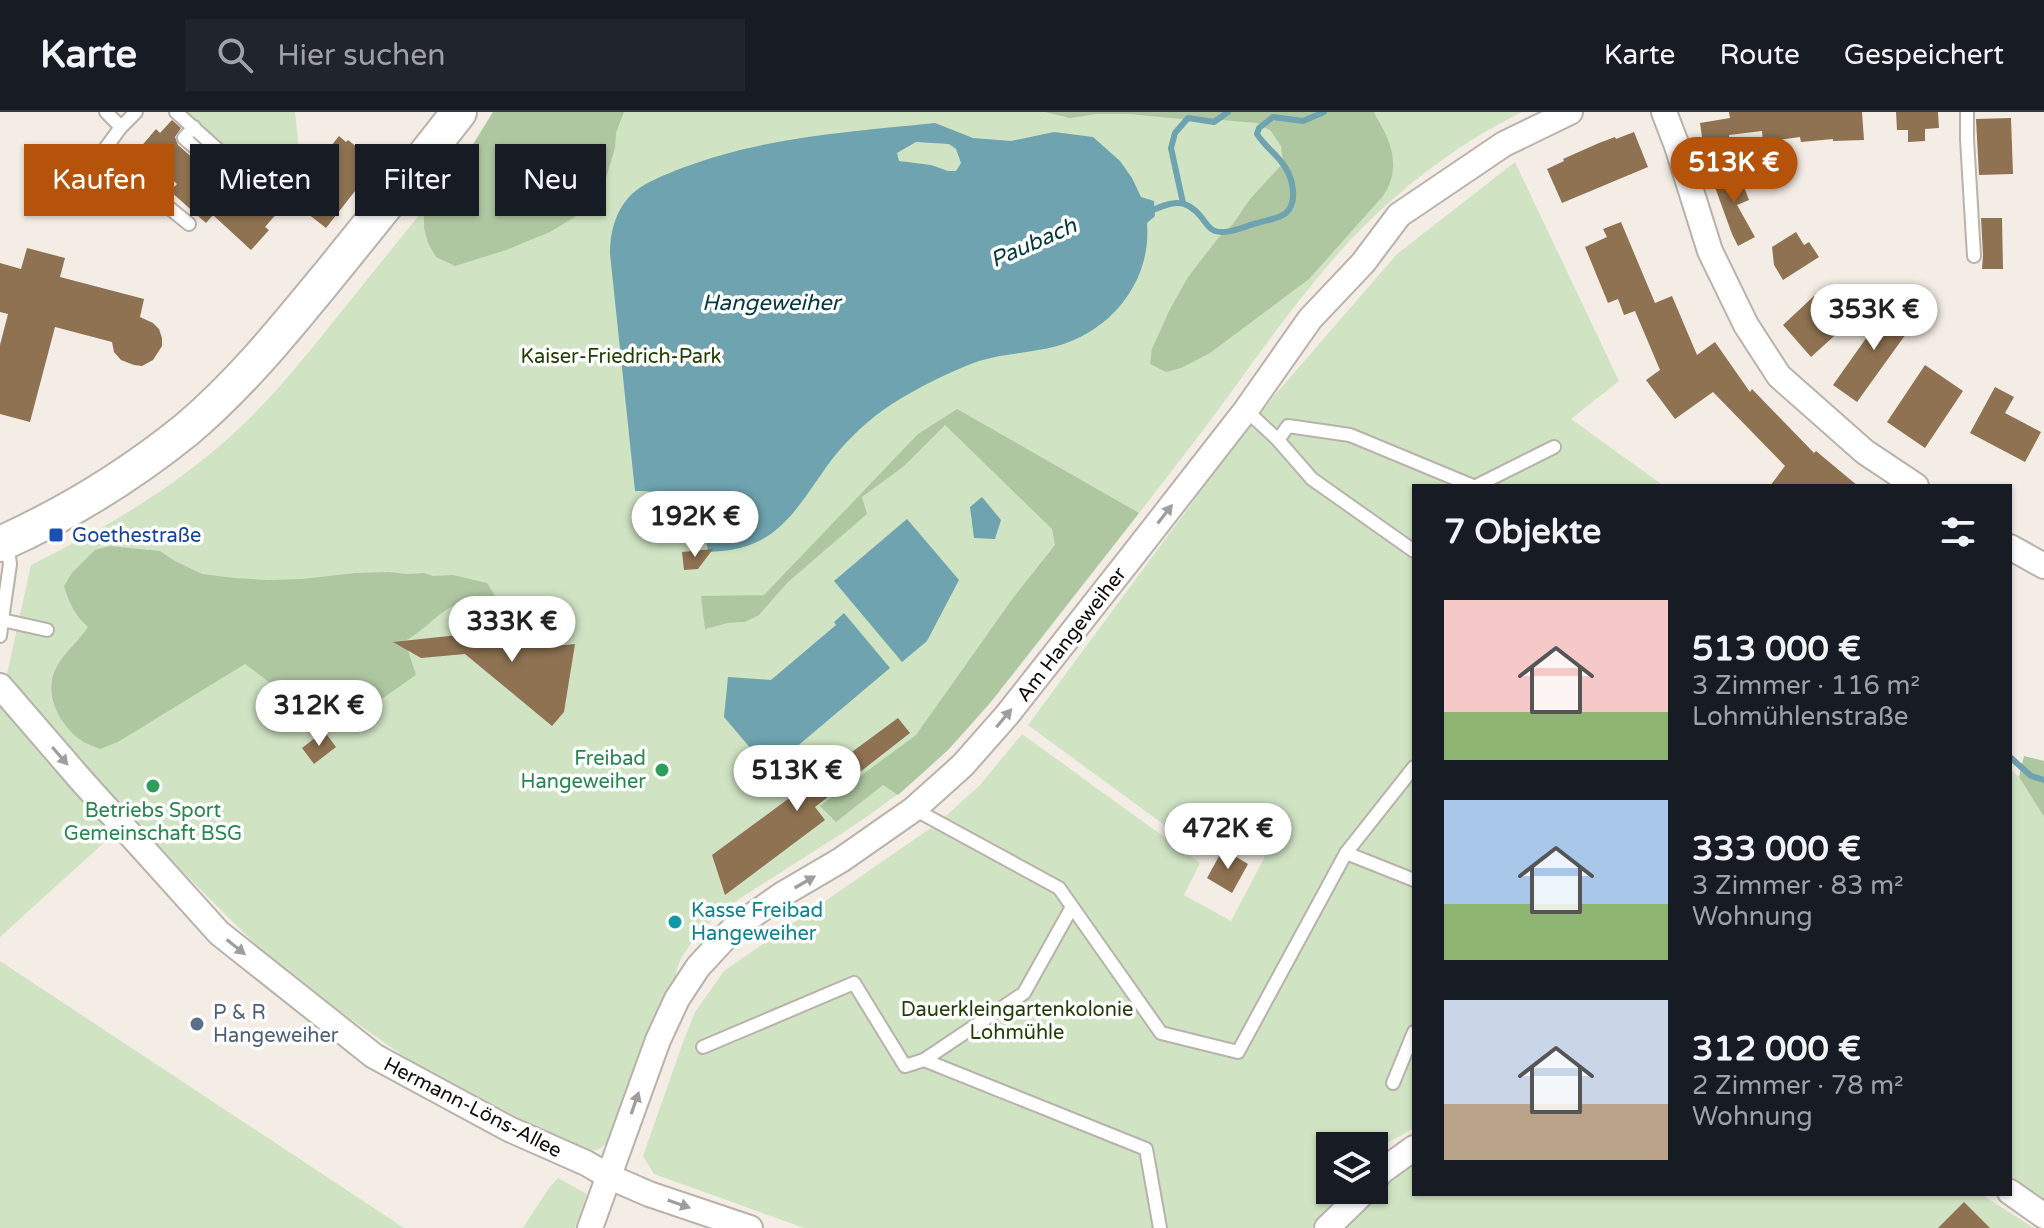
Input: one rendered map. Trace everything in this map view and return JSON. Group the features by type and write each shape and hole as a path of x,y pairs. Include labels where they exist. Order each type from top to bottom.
{"street":[{"path":"3,543 106,488 169,443 218,401 272,346 459,112"},
{"name":"Am Hangeweiher","path":"590,1228 658,1040 677,999 698,967 733,929 914,809 963,765 1007,715 1246,410 1310,319 1363,263 1399,215 1504,144 1570,112"},
{"path":"1664,112 1710,251 1746,325 1779,376 1865,452 1913,484"},
{"path":"2012,548 2044,566"},
{"name":"Hermann-Löns-Allee","path":"0,686 219,933 374,1056 509,1129 610,1177 649,1194 750,1228"},
{"path":"1388,1167 1412,1149"},
{"path":"2012,1193 2044,1216"},
{"path":"1327,1228 1352,1204"}],"lane":[{"path":"106,112 121,127"},
{"path":"136,112 102,153 186,216"},
{"path":"176,112 194,127 264,191 255,201 184,138 194,127"},
{"path":"1967,112 1974,256"},
{"path":"1246,410 1312,479 1412,550"},
{"path":"1278,440 1288,426 1350,435 1469,484"},
{"path":"1478,484 1554,447"},
{"path":"0,636 10,564 3,543"},
{"path":"1,619 47,630"},
{"path":"914,809 1059,888 1161,1033 1238,1052 1346,853 1412,770"},
{"path":"1346,853 1412,879"},
{"path":"703,1047 854,983 905,1066 924,1060 1024,993 1072,907"},
{"path":"1393,1083 1412,1037"},
{"path":"924,1060 1146,1149 1160,1228"}],"green space":[{"path":"180,112 295,112 298,144 216,144"},
{"path":"493,112 624,112 606,178 606,144 495,144 495,216 576,216 550,232 455,266 436,257 428,243 424,216 479,216 479,144 473,144"},
{"name":"Kaiser-Friedrich-Park","path":"502,112 1522,112 1443,159 1395,197 1350,240 1298,302 1187,451 1011,677 937,760 880,807 738,900 702,930 680,962 615,1131 604,1146 590,1151 577,1149 412,1062 282,971 177,866 108,839 0,937 0,708 23,693 7,674 31,565 104,527 149,499 194,467 235,432 305,357 418,216 479,216 479,144 476,144"},
{"path":"1045,112 1374,112 1389,143 1393,159 1392,174 1383,196 1309,279 1210,353 1166,372 1150,364 1152,349 1169,311 1188,277 1283,163 1281,146 1271,131 1257,123 1129,114 1070,118"},
{"name":"Dauerkleingartenkolonie Lohmühle","path":"1515,162 1619,381 1571,419 1661,484 1412,484 1412,1129 1388,1143 1388,1132 1316,1132 1316,1204 1332,1204 1312,1228 804,1228 654,1174 643,1156 695,1012 724,971 938,823 980,785 1022,734 1200,863 1184,895 1231,921 1271,845 1224,819 1205,855 1028,725 1254,419 1397,254"},
{"path":"957,409 1139,513 990,703 948,750 898,795 883,785 836,822 820,806 916,735 1013,598 1055,545 1052,529 945,425 904,466 862,497 867,514 788,582 759,615 745,622 705,629 701,596 764,595 918,434"},
{"path":"110,546 160,551 202,574 268,580 389,572 453,575 487,583 495,596 451,607 405,641 416,675 370,707 343,682 269,682 245,664 118,742 100,749 80,740 70,731 54,705 51,685 57,666 88,627 73,608 64,586 72,573 95,550"},
{"path":"2024,756 2044,761 2044,817 2019,777"},
{"path":"2012,771 2044,817 2044,1200 2012,1179"},
{"path":"0,961 404,1228 0,1228"},
{"path":"1412,1162 1412,1196 1984,1196 2034,1228 1336,1228 1359,1204 1388,1204 1388,1179"},
{"path":"558,1178 587,1194 575,1228 523,1228 549,1188"}],"water":[{"name":"Hangeweiher","path":"935,123 973,138 1011,141 1054,132 1093,137 1120,161 1141,197 1154,201 1155,216 1147,223 1143,264 1135,283 1111,316 1077,339 1057,346 979,361 934,380 892,404 846,443 792,514 772,533 742,547 708,552 700,525 685,506 662,494 635,491 610,254 618,213 627,199 644,185 682,168 744,149 807,137","holes":["916,142 949,144 956,149 961,163 956,171 899,161 897,153"]},
{"path":"982,497 1001,520 995,539 974,538 970,507"},
{"path":"907,519 959,580 927,641 902,662 834,581"},
{"path":"844,613 890,668 769,770 724,717 728,677 771,680 836,625 834,622"}],"building":[{"path":"1729,112 1862,112 1864,140 1801,142 1800,137 1763,142 1762,131 1729,135 1730,147 1704,151 1700,123 1730,118"},
{"path":"1896,112 1938,112 1939,128 1925,129 1925,141 1908,142 1908,130 1897,130"},
{"path":"2011,118 2013,174 1979,175 1976,119"},
{"path":"172,120 181,128 175,137 178,145 190,156 190,209 174,195 177,184 174,181 174,144 143,144 156,129 160,133"},
{"path":"1634,132 1648,167 1562,203 1547,169 1599,143"},
{"path":"339,136 355,146 355,191 339,211 339,144 333,144"},
{"path":"1737,169 1749,200 1737,205 1755,237 1738,246 1712,179"},
{"path":"198,216 212,216 206,223"},
{"path":"214,216 275,216 265,227 269,230 251,250"},
{"path":"311,216 335,216 326,228"},
{"path":"1981,218 2002,218 2003,269 1982,269"},
{"path":"1621,222 1655,303 1672,296 1697,355 1715,342 1750,392 1752,389 1814,453 1816,451 1856,484 1772,484 1785,466 1713,392 1675,419 1646,380 1660,370 1635,311 1624,315 1618,299 1608,303 1585,247 1607,237 1603,229"},
{"path":"1796,232 1804,245 1809,242 1819,257 1783,280 1774,265 1772,247"},
{"path":"27,248 65,258 60,277 144,299 140,317 153,323 162,338 162,346 153,360 142,366 121,360 114,352 112,342 55,327 30,422 0,414 0,345 8,314 0,312 0,263 21,269"},
{"path":"1814,296 1843,328 1811,357 1783,325"},
{"path":"1891,303 1916,320 1857,402 1833,385"},
{"path":"1925,365 1963,391 1925,448 1887,422"},
{"path":"1995,387 2014,397 2005,413 2041,432 2025,462 1970,433"},
{"path":"713,549 698,569 684,570 682,552"},
{"path":"542,626 545,647 575,644 564,712 552,726 465,654 421,658 393,642"},
{"path":"898,718 910,733 815,807 825,820 725,895 712,855"},
{"path":"324,731 336,747 314,764 302,748"},
{"path":"1223,849 1248,864 1232,893 1207,878"},
{"path":"1964,1202 1990,1228 1938,1228"}],"waterway":[{"path":"1183,203 1171,148 1175,133 1188,118 1214,122 1228,112"},
{"name":"Paubach","path":"1148,212 1171,204 1184,204 1196,211 1211,229 1220,232 1283,215 1292,203 1292,184 1282,163 1257,134 1259,128 1273,117 1303,121 1324,112"},
{"path":"2012,759 2031,776 2044,780"}],"place":[{"name":"Goethestraße","path":"56,535"},
{"name":"Freibad Hangeweiher","path":"662,770"},
{"name":"Betriebs Sport Gemeinschaft BSG","path":"153,786"},
{"name":"Kasse Freibad Hangeweiher","path":"675,922"},
{"name":"P & R Hangeweiher","path":"197,1024"}]}
